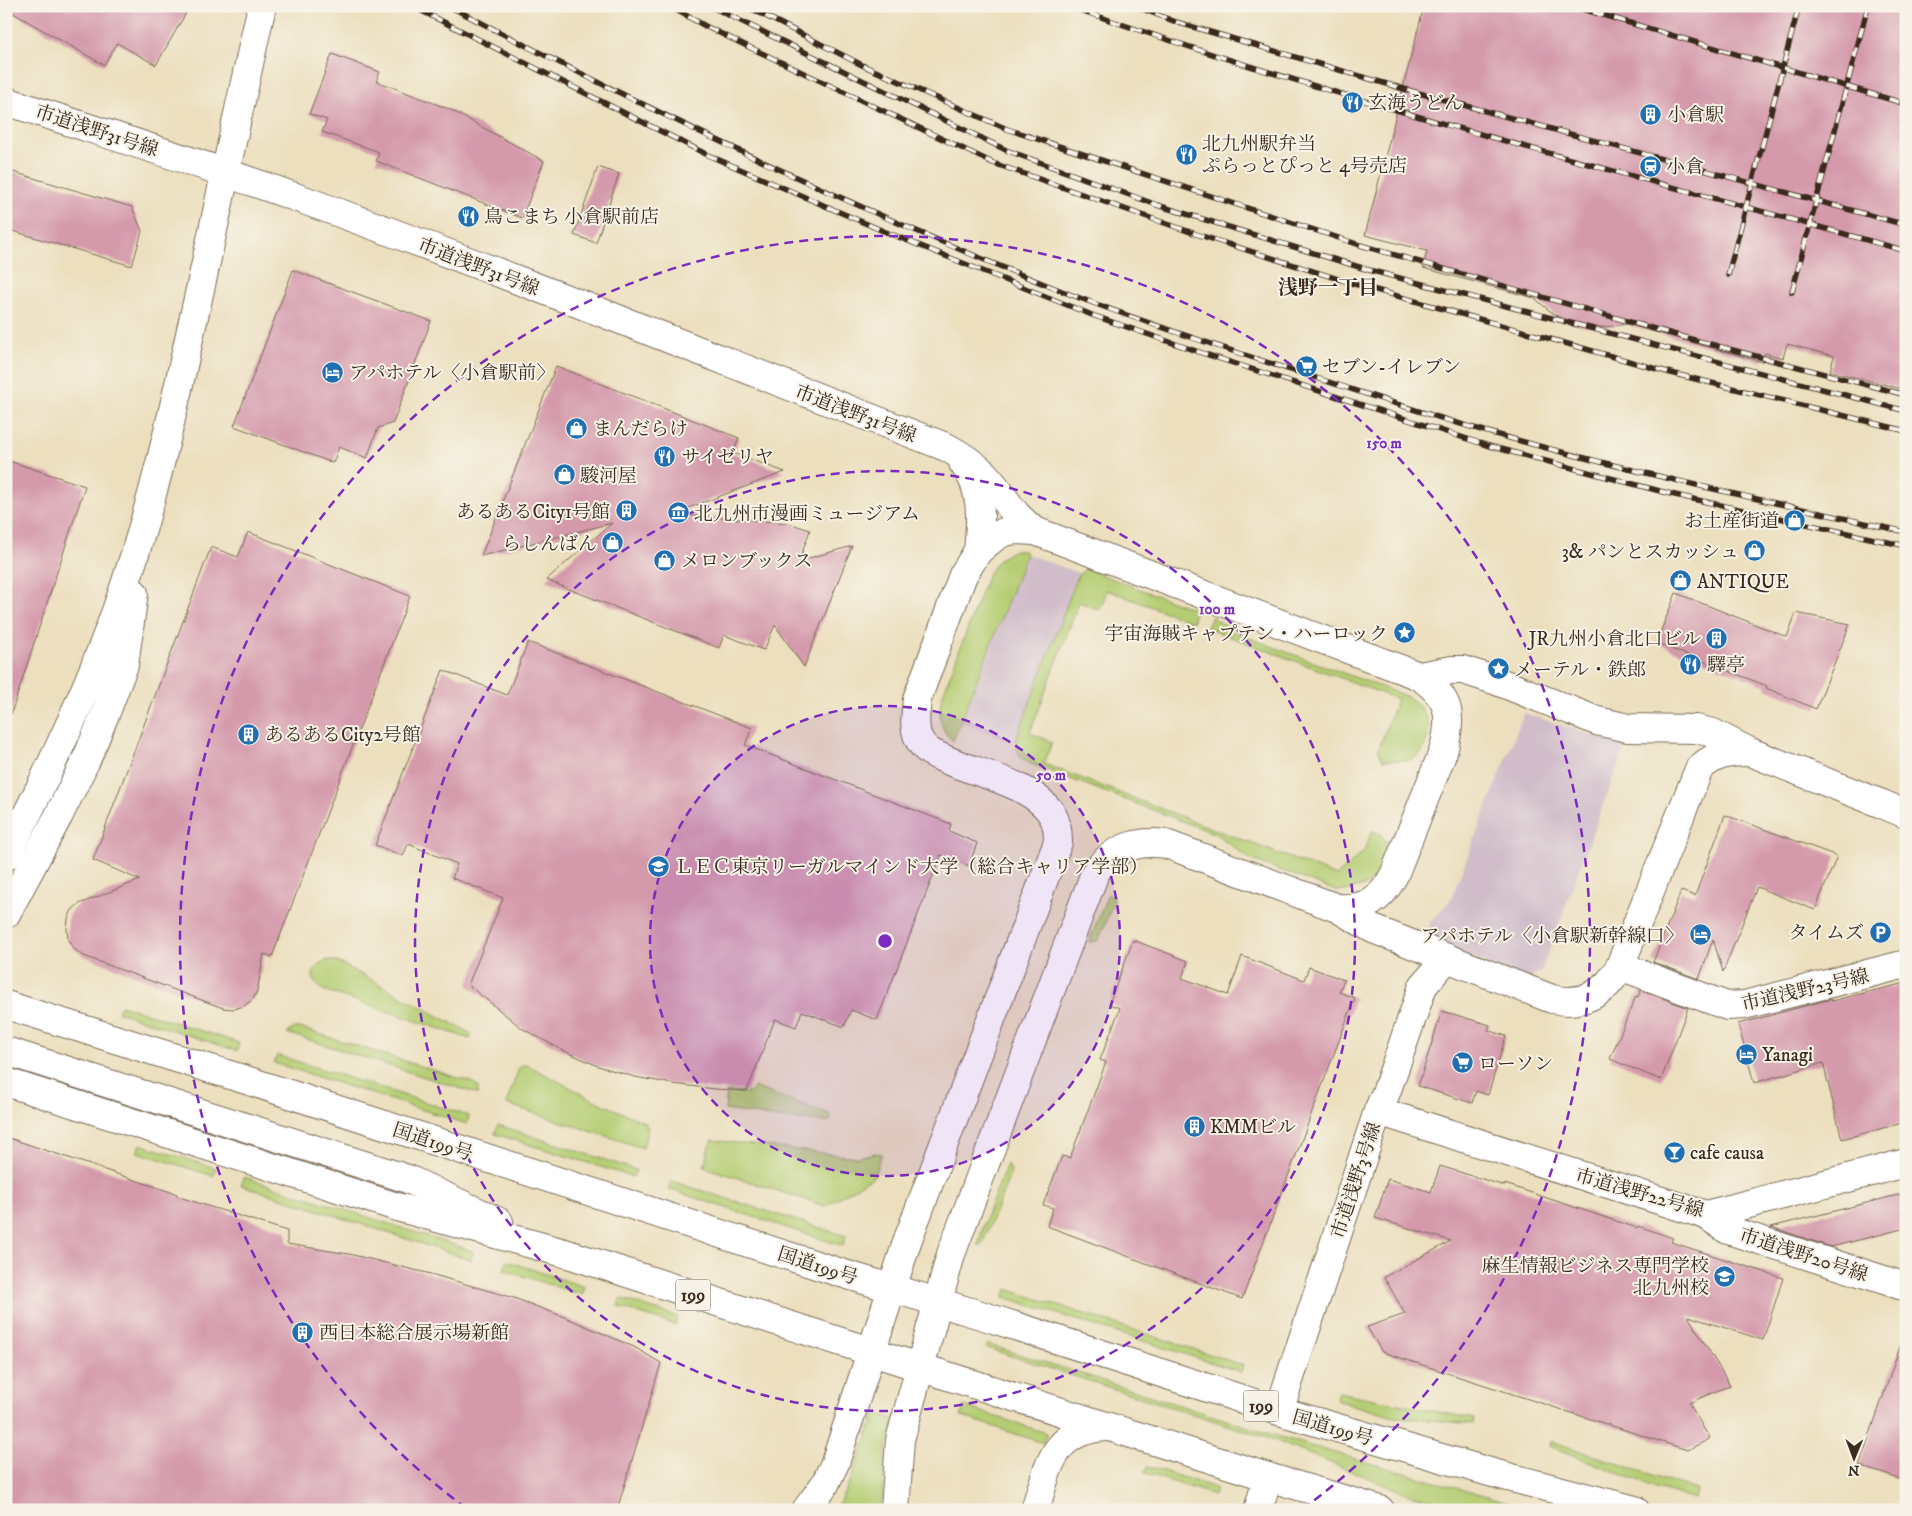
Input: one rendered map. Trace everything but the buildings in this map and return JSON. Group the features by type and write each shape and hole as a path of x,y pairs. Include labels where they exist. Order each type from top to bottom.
{"main road":[{"path":"6,856 60,746 90,675 116,611 142,530 176,399 262,6"},
{"name":"市道浅野31号線","path":"6,101 226,172 410,239 946,447"},
{"path":"946,447 965,457 979,468 995,486 1016,516 1035,531 1419,676 1435,687 1443,699 1448,723 1447,737 1443,752 1387,888 1378,898 1364,905 1351,909 1337,908"},
{"path":"946,447 960,459 976,485 980,506 978,551"},
{"path":"6,914 87,758 124,665 142,530"},
{"path":"806,1510 825,1484 834,1464 870,1352 939,1155 1058,842 1054,817 1045,805 1031,794 1010,784 926,751 917,736 915,718 917,700 963,575 978,551 1004,532 1035,531"},
{"path":"1419,676 1463,670 1605,723 1628,728 1696,729 1713,733 1750,752 1894,809"},
{"path":"895,1510 900,1440 954,1244 1092,882 1102,863 1125,847 1152,842 1166,844 1337,908 1373,928 1552,999 1568,1002 1588,998 1606,987 1615,977 1713,733"},
{"path":"1699,769 1714,757 1724,753 1750,752"},
{"name":"市道浅野3号線","path":"1279,1411 1378,1111 1423,986 1447,958"},
{"name":"市道浅野23号線","path":"1620,966 1727,1006 1735,1006 1906,964"},
{"name":"国道199号","path":"7,1005 246,1080 832,1270 1279,1411 1493,1473 1635,1510"},
{"path":"6,1051 408,1179 568,1254"},
{"name":"199","path":"6,1082 397,1207 568,1254 919,1368 1380,1510"},
{"name":"市道浅野22号線","path":"1378,1111 1706,1215 1906,1163"},
{"name":"市道浅野20号線","path":"1706,1215 1728,1230 1906,1287"},
{"path":"1035,1510 1054,1455 1064,1440 1091,1427 1108,1426"},
{"path":"1258,1510 1268,1477"}],"shaded area":[{"path":"1027,554 1078,573 1015,743 961,723"},
{"path":"1524,713 1625,746 1541,972 1526,978 1423,939 1431,921 1450,901"}],"green space":[{"path":"1014,550 1024,551 1026,555 953,741 944,731 940,719 943,694 988,574 999,559"},
{"path":"1086,569 1196,610 1192,622 1107,590 1100,610 1079,602 1030,733 1052,742 1044,764 1337,876 1364,851 1372,831 1380,834 1388,844 1387,858 1378,875 1365,886 1345,891 1336,891 1250,859 1216,834 1031,764 1021,757 1016,740 1078,575"},
{"path":"1212,616 1233,632 1408,697 1420,707 1427,719 1427,740 1423,749 1419,755 1407,760 1383,760 1378,750 1397,699 1207,628"},
{"path":"1108,894 1114,898 1114,901 1099,939 1089,942"},
{"path":"328,960 338,962 472,1034 470,1039 323,990 315,982 313,973 318,966"},
{"path":"121,1005 239,1043 237,1051 118,1012"},
{"path":"294,1028 300,1028 474,1083 478,1087 478,1094 287,1033"},
{"path":"277,1055 469,1116 467,1124 274,1063"},
{"path":"524,1065 598,1102 644,1122 648,1128 643,1148 506,1104 519,1068"},
{"path":"753,1087 830,1114 831,1120 827,1122 785,1119 725,1110 727,1092 750,1093"},
{"path":"498,1125 636,1170 633,1177 495,1134"},
{"path":"712,1140 857,1157 876,1153 882,1154 873,1177 825,1206 704,1167"},
{"path":"140,1144 216,1168 213,1176 137,1152"},
{"path":"1007,1164 1011,1170 1010,1175 982,1245 978,1245 985,1220"},
{"path":"244,1177 473,1251 471,1260 241,1185"},
{"path":"671,1181 846,1236 843,1246 668,1189"},
{"path":"507,1261 585,1287 582,1295 504,1270"},
{"path":"1007,1289 1243,1365 1241,1372 1004,1297"},
{"path":"620,1298 678,1317 675,1325 618,1307"},
{"path":"987,1344 1277,1436 1532,1510 1466,1510 1405,1493 1274,1440 986,1348"},
{"path":"1338,1392 1474,1419 1473,1424 1394,1417 1336,1400"},
{"path":"964,1406 1046,1433 1043,1443 961,1416"},
{"path":"875,1413 894,1419 886,1451 881,1510 835,1510 858,1463"},
{"path":"1551,1441 1697,1490 1695,1499 1656,1488 1550,1446"},
{"path":"1147,1466 1216,1488 1214,1495 1145,1473"}],"railway":[{"path":"412,6 710,156 881,230 1092,315 1196,351 1489,446 1675,495 1906,546"},
{"path":"449,6 679,122 835,195 992,263 1127,315 1439,418 1488,432 1644,473 1906,532"},
{"path":"669,6 707,27 993,163 1196,234 1351,283 1671,373 1906,431"},
{"path":"710,6 1006,150 1157,205 1369,270 1906,411"},
{"path":"746,6 862,65 1007,129 1360,245 1683,337 1906,395"},
{"path":"1069,6 1172,41 1380,106 1906,251"},
{"path":"1135,6 1176,22 1404,89 1906,225"},
{"path":"1572,6 1906,104"},
{"path":"1728,275 1799,6"},
{"path":"1792,292 1868,6"}],"place":[{"name":"玄海うどん","path":"1352,102"},
{"name":"小倉駅","path":"1651,114"},
{"name":"北九州駅弁当 ぷらっとぴっと 4号売店","path":"1186,154"},
{"name":"小倉","path":"1650,166"},
{"name":"鳥こまち 小倉駅前店","path":"468,216"},
{"name":"セブン-イレブン","path":"1306,366"},
{"name":"アパホテル〈小倉駅前〉","path":"333,372"},
{"name":"まんだらけ","path":"577,428"},
{"name":"サイゼリヤ","path":"665,456"},
{"name":"駿河屋","path":"564,475"},
{"name":"あるあるCity1号館","path":"626,511"},
{"name":"北九州市漫画ミュージアム","path":"678,513"},
{"name":"お土産街道","path":"1795,520"},
{"name":"らしんばん","path":"613,543"},
{"name":"3& パンとスカッシュ","path":"1755,551"},
{"name":"メロンブックス","path":"665,560"},
{"name":"ANTIQUE","path":"1681,581"},
{"name":"宇宙海賊キャプテン・ハーロック","path":"1404,633"},
{"name":"JR九州小倉北口ビル","path":"1717,638"},
{"name":"驛亭","path":"1691,664"},
{"name":"メーテル・鉄郎","path":"1498,669"},
{"name":"あるあるCity2号館","path":"249,734"},
{"name":"ＬＥＣ東京リーガルマインド大学（総合キャリア学部）","path":"658,866"},
{"name":"タイムズ","path":"1880,932"},
{"name":"アパホテル〈小倉駅新幹線口〉","path":"1700,935"},
{"name":"Yanagi","path":"1746,1054"},
{"name":"ローソン","path":"1462,1063"},
{"name":"KMMビル","path":"1194,1126"},
{"name":"cafe causa","path":"1674,1152"},
{"name":"麻生情報ビジネス専門学校 北九州校","path":"1725,1276"},
{"name":"西日本総合展示場新館","path":"303,1332"}],"district":[{"name":"浅野一丁目","path":"1328,287"}]}
